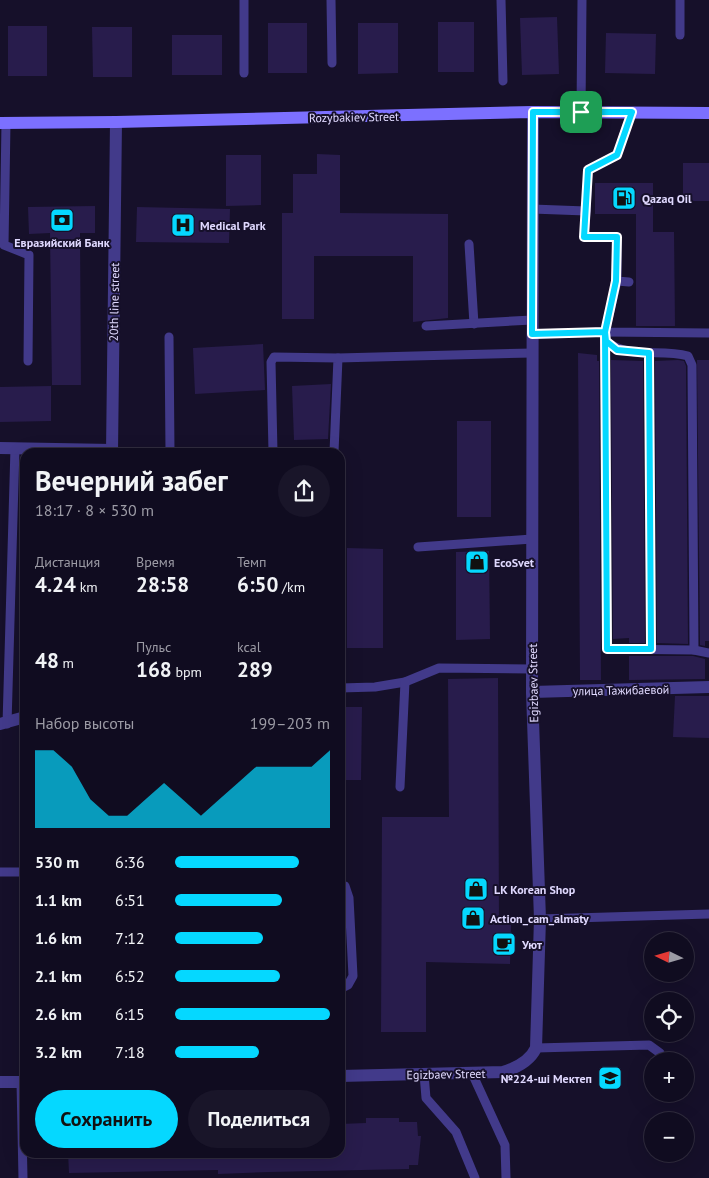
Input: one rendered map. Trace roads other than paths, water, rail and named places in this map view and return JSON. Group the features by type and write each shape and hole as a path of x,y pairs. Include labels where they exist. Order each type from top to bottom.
{"main road":[{"name":"Rozybakiev Street","path":"3,123 533,112 709,113"}],"street":[{"name":"Egizbaev Street","path":"345,1076 495,1073 510,1070 533,1054 536,1048 540,919 532,692 533,112"},
{"name":"20th line street","path":"112,448 116,122"},
{"path":"0,448 20,448"},
{"name":"улица Тажибаевой","path":"532,692 709,687"},
{"path":"4,724 20,719"},
{"path":"0,1082 20,1082"}],"lane":[{"path":"244,0 244,73"},
{"path":"331,0 332,64"},
{"path":"501,0 503,81"},
{"path":"581,112 582,0"},
{"path":"680,0 680,35"},
{"path":"632,112 617,155 588,170 584,237 617,237 616,281 605,336 607,649 694,650 709,653"},
{"path":"3,123 4,245 29,255 28,361"},
{"path":"532,209 586,210"},
{"path":"470,244 474,324"},
{"path":"616,281 629,282"},
{"path":"426,326 532,320"},
{"path":"532,334 605,336 709,333"},
{"path":"169,336 170,448"},
{"path":"605,336 617,350 678,354 688,356 692,365 694,650"},
{"path":"649,353 651,649"},
{"path":"273,448 271,362 274,357 338,358 532,354"},
{"path":"334,448 338,358"},
{"path":"4,724 15,448"},
{"path":"418,547 532,539"},
{"path":"345,688 375,687 405,682 439,668 532,669"},
{"path":"400,787 405,682"},
{"path":"0,872 20,872"},
{"path":"345,886 349,898 353,976 348,985 345,986"},
{"path":"540,919 709,914"},
{"path":"536,1048 649,1045 659,1052"},
{"path":"472,1073 505,1145 506,1178"},
{"path":"424,1074 426,1098 456,1132 475,1178"},
{"path":"24,1158 24,1178"}],"place":[{"name":"Qazaq Oil","path":"624,198"},
{"name":"Евразийский Банк","path":"62,220"},
{"name":"Medical Park","path":"183,225"},
{"name":"EcoSvet","path":"477,562"},
{"name":"LK Korean Shop","path":"476,889"},
{"name":"Action_cam_almaty","path":"473,918"},
{"name":"Уют","path":"504,944"},
{"name":"№224-ші Мектеп","path":"610,1078"}]}
